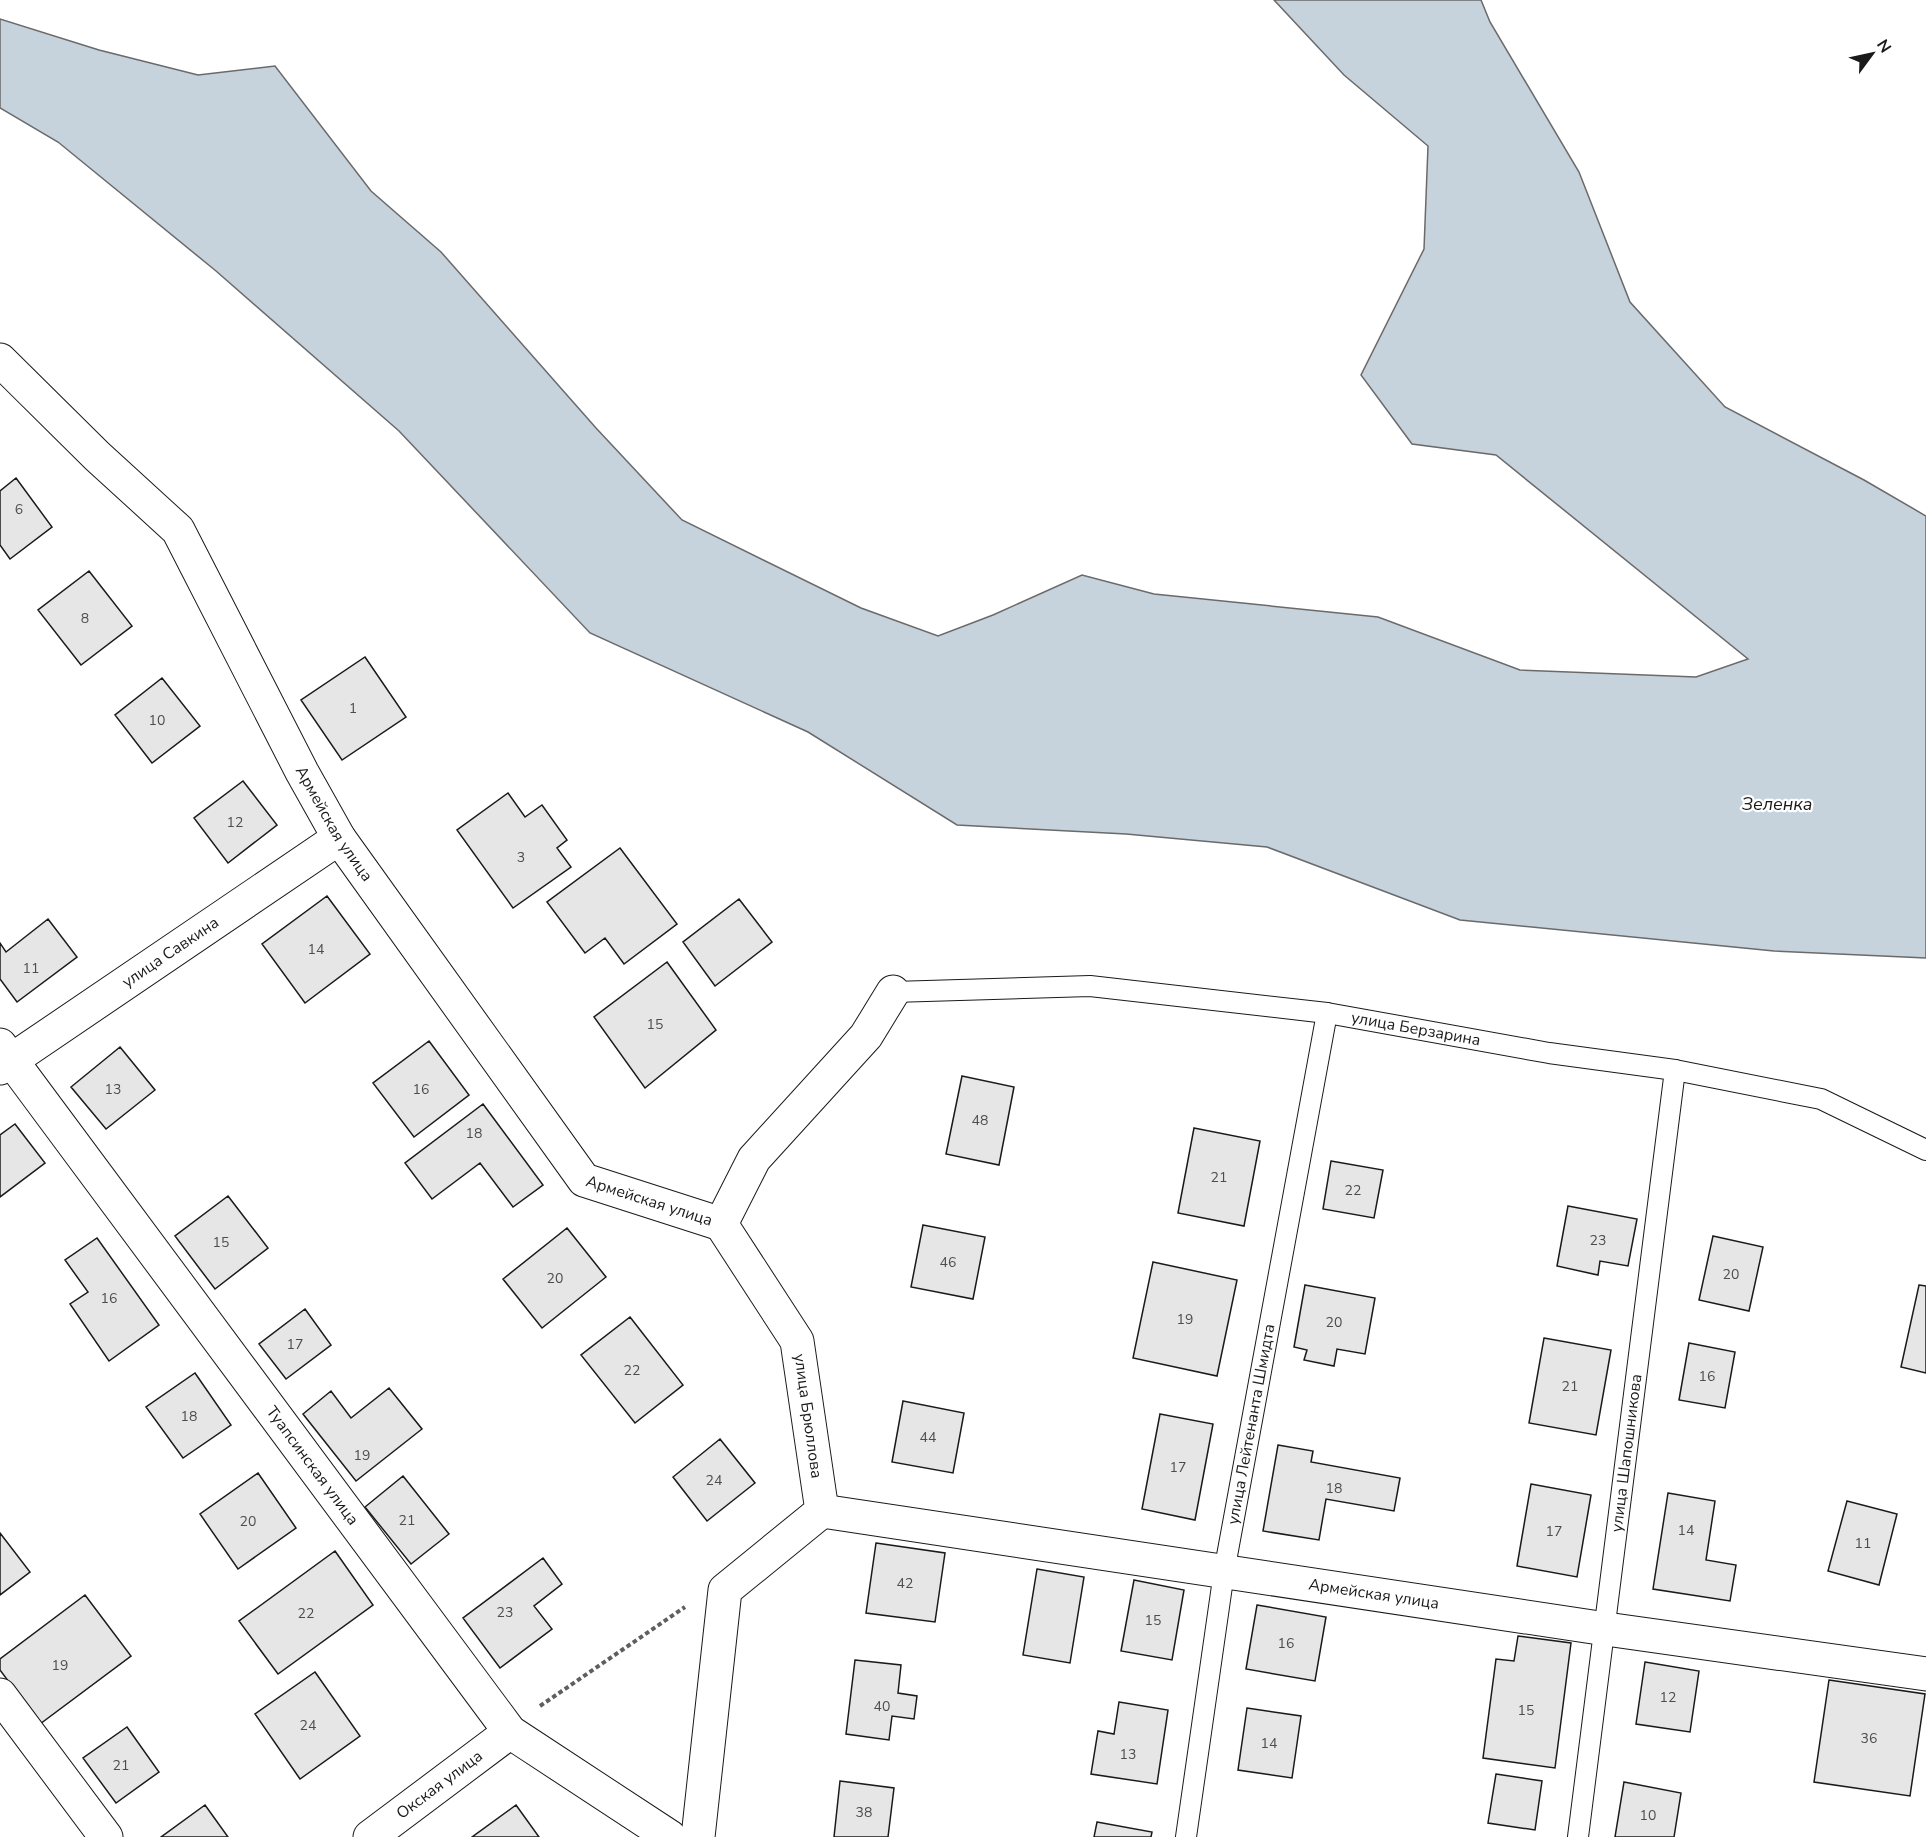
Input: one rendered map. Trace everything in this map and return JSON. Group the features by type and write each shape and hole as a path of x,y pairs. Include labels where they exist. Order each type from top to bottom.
{"street":[{"name":"Армейская улица","path":"0,360 97,456 178,531 302,772 339,838 584,1180 721,1224"},
{"name":"улица Савкина","path":"4,1058 339,838"},
{"path":"721,1224 754,1159 867,1036 893,992"},
{"name":"Туапсинская улица","path":"4,1058 510,1732 670,1837"},
{"name":"улица Брюллова","path":"721,1224 797,1341 822,1511"},
{"name":"Армейская улица","path":"822,1511 1606,1629 1926,1674"},
{"path":"698,1837 725,1590 822,1511"},
{"path":"0,1695 106,1837"},
{"name":"Окская улица","path":"370,1837 510,1732"}],"lane":[{"name":"улица Берзарина","path":"893,992 1090,986 1327,1012 1549,1053 1675,1070 1821,1099 1926,1150"},
{"name":"улица Лейтенанта Шмидта","path":"1186,1837 1224,1572 1327,1012"},
{"name":"улица Шапошникова","path":"1578,1837 1675,1070"}],"path":[{"path":"510,1732 533,1712 695,1600 725,1590"}],"water":[{"name":"Зеленка","path":"1274,0 1481,0 1490,22 1579,172 1630,302 1725,407 1864,480 1926,516 1926,958 1774,951 1460,920 1267,847 1126,834 957,825 808,732 590,633 399,431 216,271 58,142 0,108 0,19 99,50 198,75 275,66 371,191 441,252 596,428 682,520 861,608 938,636 993,615 1082,575 1154,594 1378,617 1520,670 1696,677 1748,659 1496,455 1412,444 1361,375 1424,249 1428,146 1344,75"}],"building":[{"path":"16,478 52,527 10,559 0,545 0,491"},
{"path":"89,571 132,626 81,665 38,610"},
{"path":"365,657 406,717 342,760 301,700"},
{"path":"162,678 200,726 152,763 115,715"},
{"path":"243,781 277,825 228,863 194,818"},
{"path":"508,793 525,817 542,805 567,840 557,848 571,867 513,908 457,830"},
{"path":"620,848 677,924 624,964 605,938 585,953 547,902"},
{"path":"327,896 370,954 305,1003 262,944"},
{"path":"739,899 772,942 715,986 683,942"},
{"path":"48,919 77,957 17,1002 0,979 0,943 6,952"},
{"path":"667,962 716,1030 645,1088 594,1017"},
{"path":"429,1041 469,1095 414,1137 373,1083"},
{"path":"120,1047 155,1090 106,1129 71,1087"},
{"path":"962,1076 1014,1087 999,1165 946,1154"},
{"path":"483,1104 543,1185 513,1207 480,1163 432,1199 405,1163"},
{"path":"15,1124 45,1163 0,1197 0,1135"},
{"path":"1194,1128 1260,1141 1244,1226 1178,1213"},
{"path":"1331,1161 1383,1170 1374,1218 1323,1209"},
{"path":"228,1196 268,1248 215,1289 175,1236"},
{"path":"1568,1206 1637,1219 1628,1266 1600,1261 1598,1275 1557,1266"},
{"path":"923,1225 985,1237 973,1299 911,1287"},
{"path":"567,1228 606,1277 542,1328 503,1279"},
{"path":"1713,1236 1763,1247 1749,1311 1699,1300"},
{"path":"97,1238 159,1325 109,1361 70,1304 88,1292 65,1260"},
{"path":"1153,1262 1237,1280 1217,1376 1133,1358"},
{"path":"1305,1285 1375,1298 1365,1354 1337,1349 1334,1366 1304,1360 1307,1350 1294,1347"},
{"path":"1919,1285 1926,1286 1926,1373 1901,1367"},
{"path":"305,1309 331,1345 286,1379 259,1344"},
{"path":"630,1317 683,1385 635,1423 581,1355"},
{"path":"1544,1338 1611,1350 1596,1435 1529,1423"},
{"path":"1689,1343 1735,1352 1725,1408 1679,1400"},
{"path":"195,1373 231,1425 183,1458 146,1407"},
{"path":"389,1388 422,1429 356,1481 303,1414 331,1391 351,1418"},
{"path":"903,1401 964,1413 953,1473 892,1462"},
{"path":"1160,1414 1213,1424 1195,1520 1142,1509"},
{"path":"720,1439 755,1483 707,1521 673,1477"},
{"path":"1278,1445 1313,1451 1311,1462 1400,1478 1394,1511 1326,1499 1319,1540 1263,1531"},
{"path":"258,1473 296,1528 238,1569 200,1514"},
{"path":"403,1476 449,1534 411,1564 365,1507"},
{"path":"1531,1484 1591,1495 1577,1577 1517,1566"},
{"path":"1668,1493 1715,1501 1706,1560 1736,1565 1730,1601 1653,1589"},
{"path":"1847,1501 1897,1514 1879,1585 1828,1571"},
{"path":"0,1533 30,1572 0,1595"},
{"path":"876,1543 945,1553 935,1622 866,1613"},
{"path":"335,1551 373,1605 278,1674 239,1621"},
{"path":"543,1558 562,1584 534,1606 552,1629 500,1668 463,1618"},
{"path":"1037,1569 1084,1577 1070,1663 1023,1655"},
{"path":"1134,1580 1184,1590 1172,1660 1121,1651"},
{"path":"85,1595 131,1656 40,1724 0,1670 0,1659"},
{"path":"1257,1605 1326,1617 1315,1681 1246,1669"},
{"path":"1518,1636 1571,1643 1555,1768 1483,1758 1496,1659 1514,1661"},
{"path":"855,1660 901,1665 898,1693 917,1696 914,1719 892,1716 889,1740 846,1734"},
{"path":"1645,1662 1699,1671 1690,1732 1636,1724"},
{"path":"315,1672 360,1736 300,1779 255,1714"},
{"path":"1829,1680 1925,1694 1910,1796 1814,1782"},
{"path":"1119,1702 1168,1710 1157,1784 1091,1774 1098,1731 1114,1734"},
{"path":"1247,1708 1301,1716 1292,1778 1238,1770"},
{"path":"127,1727 159,1772 116,1803 83,1758"},
{"path":"1496,1774 1542,1781 1535,1830 1488,1823"},
{"path":"840,1781 894,1788 888,1837 834,1837"},
{"path":"1624,1782 1681,1793 1674,1837 1615,1837"},
{"path":"205,1805 228,1837 161,1837"},
{"path":"516,1805 539,1837 472,1837"},
{"path":"1097,1822 1152,1832 1151,1837 1094,1837"}]}
